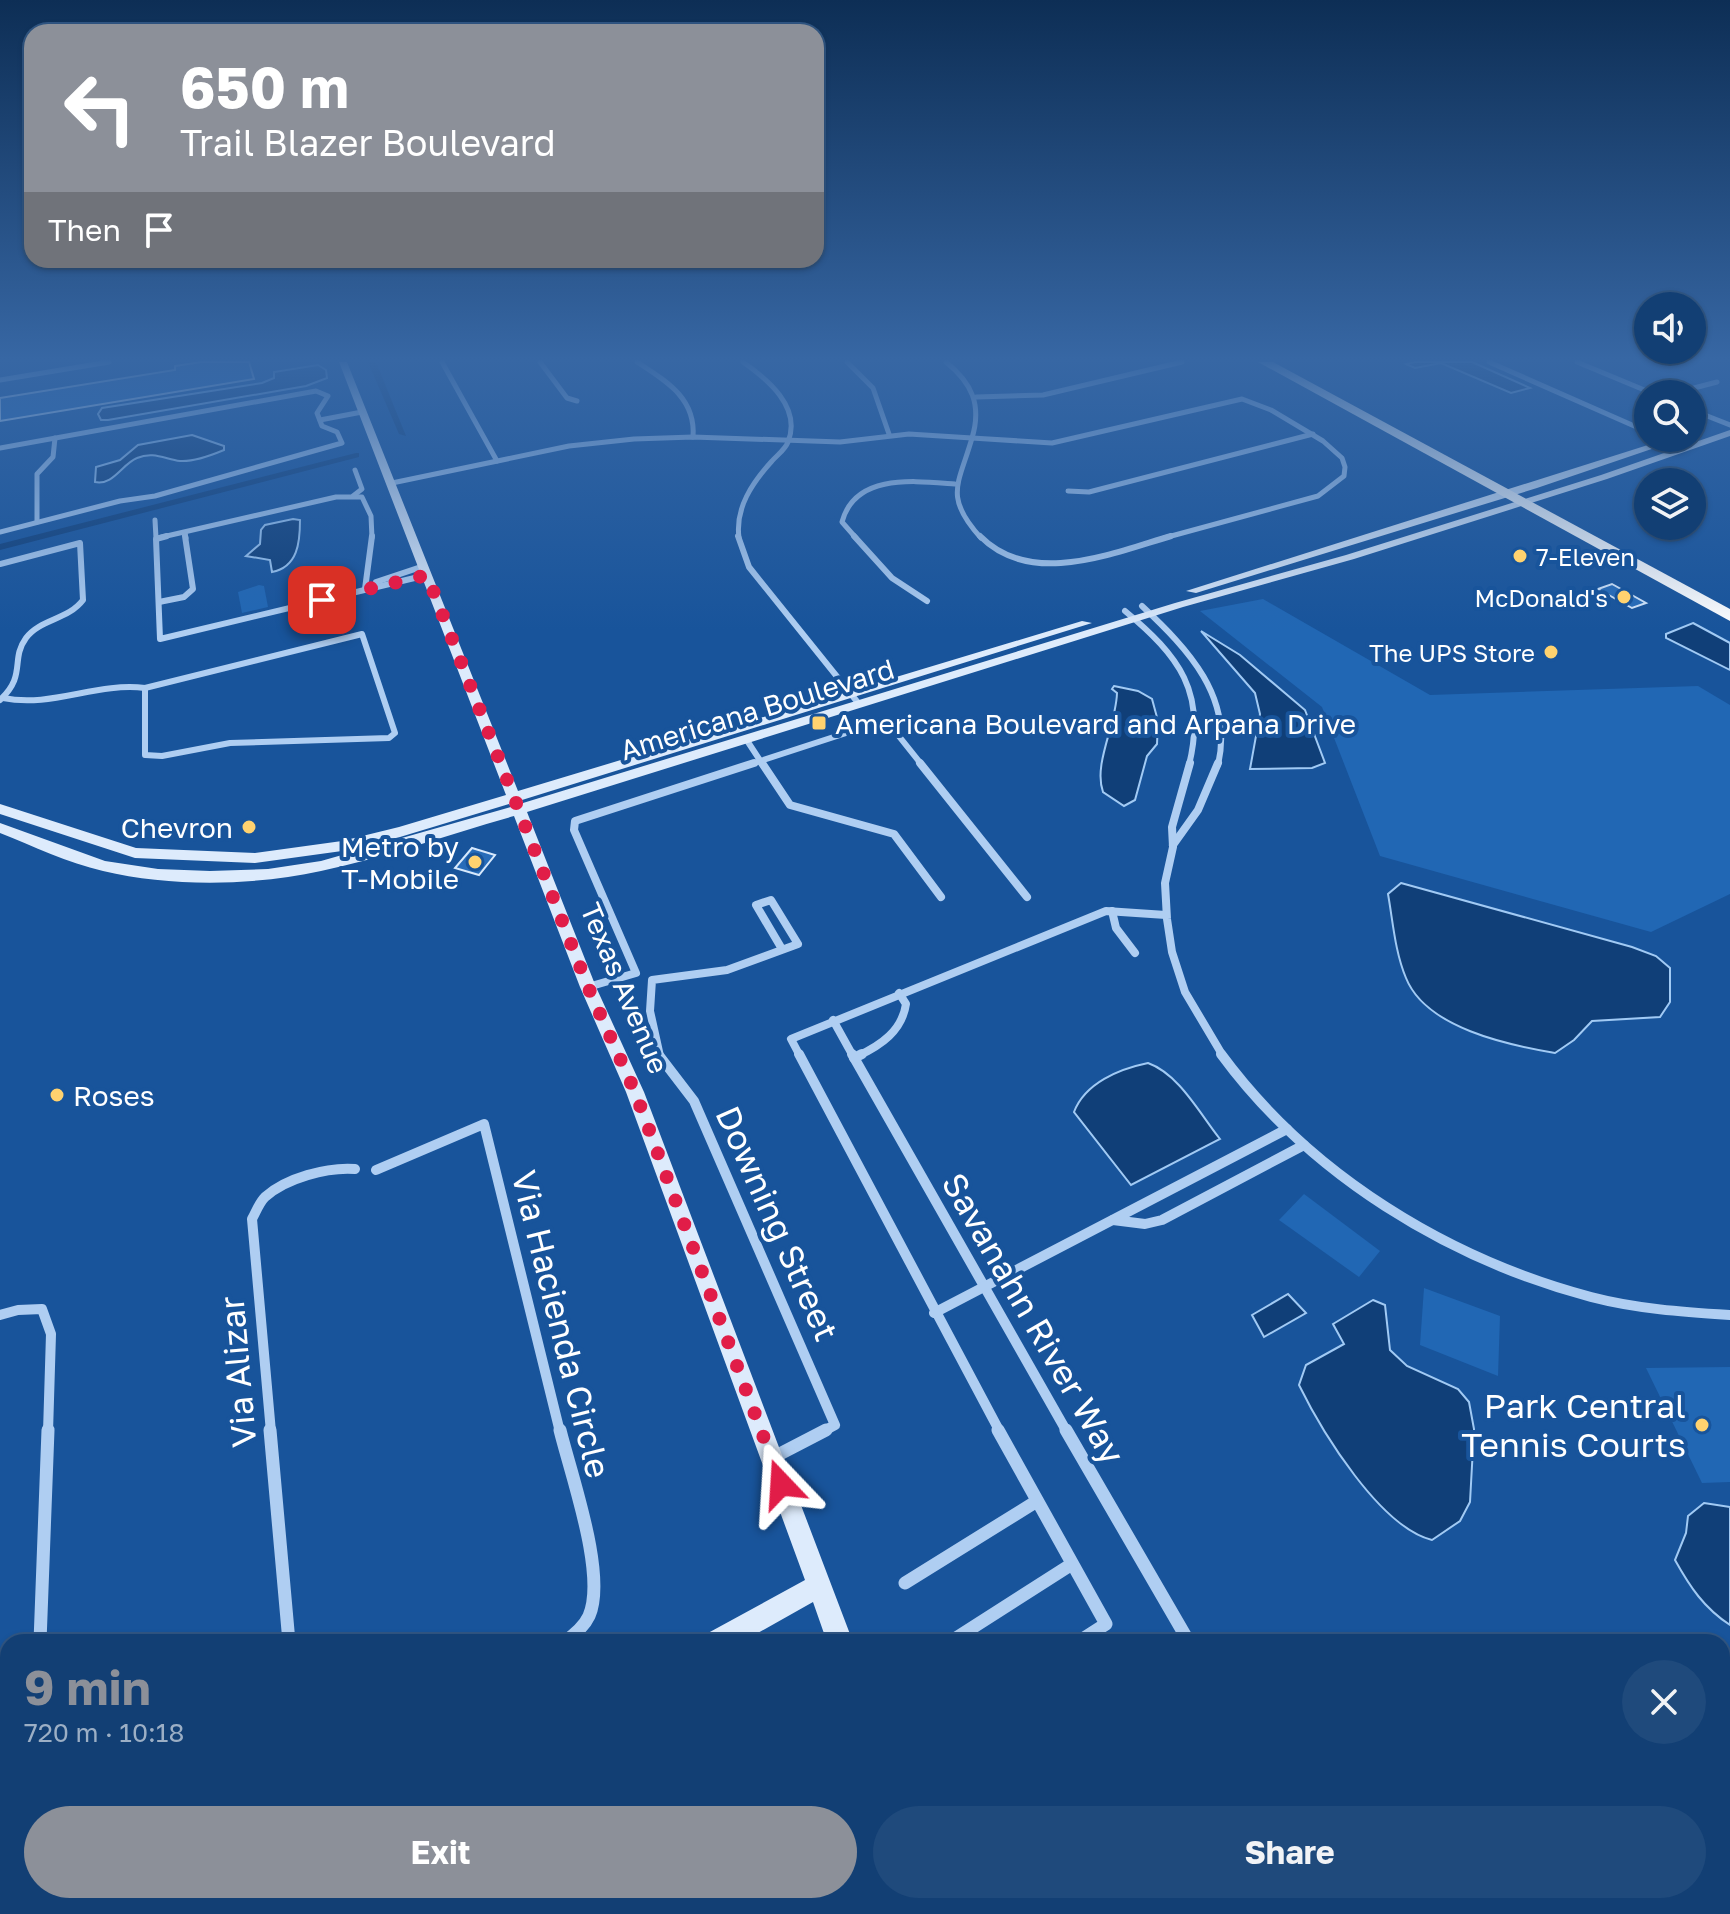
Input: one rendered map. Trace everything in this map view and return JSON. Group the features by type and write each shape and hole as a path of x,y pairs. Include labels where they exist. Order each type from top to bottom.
{"highway":[{"path":"1436,451 1730,601"},
{"path":"1442,451 1730,616"}],"main road":[{"name":"Texas Avenue","path":"379,451 588,987 635,1092 837,1634"},
{"path":"1522,496 1643,452"},
{"path":"1522,496 1643,452"},
{"name":"Americana Boulevard","path":"1147,610 1255,571 1522,496"},
{"name":"Americana Boulevard","path":"0,828 103,866 158,874 268,874 321,866 515,803 1130,615 1350,557 1522,496"},
{"path":"1350,557 1349,548 1358,540"},
{"path":"1255,571 1268,581"},
{"name":"Americana Boulevard","path":"0,809 135,853 255,858 328,848 515,803 746,739 854,698"},
{"path":"158,874 174,856"},
{"path":"731,1634 818,1586"}],"street":[{"path":"37,522 37,474 53,457 54,451"},
{"path":"0,532 155,496 318,451"},
{"path":"492,451 497,461"},
{"path":"392,483 551,451"},
{"path":"781,451 738,509 737,535 749,567 854,698"},
{"path":"968,451 955,484 968,523 996,549 1017,559 1050,565 1079,562 1318,496 1343,479 1346,469 1342,454 1338,451"},
{"path":"1068,491 1089,492 1246,451"},
{"path":"351,497 362,489 355,470"},
{"path":"927,601 913,596 858,541 842,522 842,516 847,504 875,486 905,482 955,484"},
{"path":"156,539 336,497 362,497 368,503 371,516 365,589"},
{"path":"155,520 160,639 365,589 426,570"},
{"path":"159,602 184,597 193,589 185,533"},
{"path":"0,564 80,543 83,600 78,608 31,633 24,641 20,676 16,686 1,699"},
{"path":"1147,610 1185,644 1199,663 1211,682 1223,722 1217,767 1205,798 1173,845"},
{"path":"1130,615 1178,664 1192,694 1197,717 1189,771 1170,828 1173,845 1165,883 1166,915 1174,961 1184,989 1205,1030 1233,1071 1304,1145 1363,1192 1408,1220 1500,1267 1603,1300 1666,1311 1730,1315"},
{"path":"1,699 29,705 127,684 145,688 362,634 395,733 382,739 230,743 151,757 145,755 145,688"},
{"path":"588,987 636,973 574,830 575,821 886,720 1027,897"},
{"path":"746,739 790,805 894,834 941,897"},
{"path":"771,900 798,944 782,949 756,905 771,900"},
{"path":"1090,1634 1106,1624 934,1313 791,1039 1106,911 1166,915"},
{"path":"1112,911 1116,928 1135,953"},
{"name":"Downing Street","path":"772,1458 835,1425 694,1101 657,1053 650,1011 652,980 727,970 782,949"},
{"path":"854,1058 882,1045 902,1019 906,1004 899,993"},
{"name":"Savanahn River Way","path":"833,1020 982,1286 1184,1634"},
{"name":"Via Hacienda Circle","path":"376,1170 484,1124 596,1576 593,1612 575,1634"},
{"path":"934,1313 1287,1129"},
{"path":"1112,1220 1145,1224 1162,1220 1304,1145"},
{"name":"Via Alizar","path":"288,1634 252,1219 264,1198 288,1185 345,1166 355,1169"},
{"path":"0,1315 18,1310 42,1309 51,1334 40,1634"},
{"path":"905,1583 1037,1501"},
{"path":"963,1634 1072,1564"}],"shaded area":[{"path":"130,451 220,451 185,461 143,456 107,481 95,482 96,467 120,460"},
{"path":"300,520 299,537 296,552 287,565 272,572 270,560 246,556 260,544 261,530 265,525"},
{"path":"264,586 268,607 242,613 238,592"},
{"path":"1263,599 1430,695 1698,686 1730,705 1730,894 1651,932 1380,856 1322,707 1200,611"},
{"path":"1693,623 1730,643 1730,670 1666,638 1666,634"},
{"path":"1201,631 1240,655 1305,710 1325,763 1312,768 1250,769 1260,714 1255,693"},
{"path":"1114,686 1138,691 1152,699 1158,721 1157,744 1147,756 1135,800 1124,806 1103,792 1101,781 1103,757 1116,706"},
{"path":"1401,883 1656,956 1670,968 1670,1002 1660,1017 1592,1021 1574,1040 1555,1053 1470,1031 1431,1010 1416,995 1406,978 1388,894"},
{"path":"1148,1063 1179,1085 1220,1139 1131,1185 1074,1112 1086,1093 1104,1079"},
{"path":"1304,1194 1380,1251 1359,1277 1279,1220"},
{"path":"1424,1288 1500,1316 1498,1376 1420,1345"},
{"path":"1288,1294 1306,1313 1264,1337 1252,1315"},
{"path":"1373,1300 1385,1305 1390,1350 1407,1366 1458,1389 1469,1402 1474,1429 1470,1502 1460,1521 1432,1540 1412,1532 1373,1498 1337,1451 1299,1385 1306,1365 1344,1344 1333,1324"},
{"name":"Park Central Tennis Courts","path":"1730,1367 1730,1482 1702,1483 1646,1368"},
{"path":"1704,1503 1730,1507 1730,1625 1698,1596 1675,1560 1686,1533 1688,1516"}],"building":[{"name":"McDonald's","path":"1612,584 1646,603 1632,608 1598,589"},
{"name":"Metro by T-Mobile","path":"472,848 495,855 479,875 455,868"}],"waterway":[{"path":"0,547 356,455"}],"place":[{"name":"7-Eleven","path":"1520,556"},
{"name":"McDonald's","path":"1624,597"},
{"name":"The UPS Store","path":"1551,652"},
{"name":"Americana Boulevard and Arpana Drive","path":"819,723"},
{"name":"Chevron","path":"249,827"},
{"name":"Metro by T-Mobile","path":"475,862"},
{"name":"Roses","path":"57,1095"},
{"name":"Park Central Tennis Courts","path":"1702,1425"}],"route":[{"path":"322,600 427,575 588,987 635,1092 781,1484"}]}
